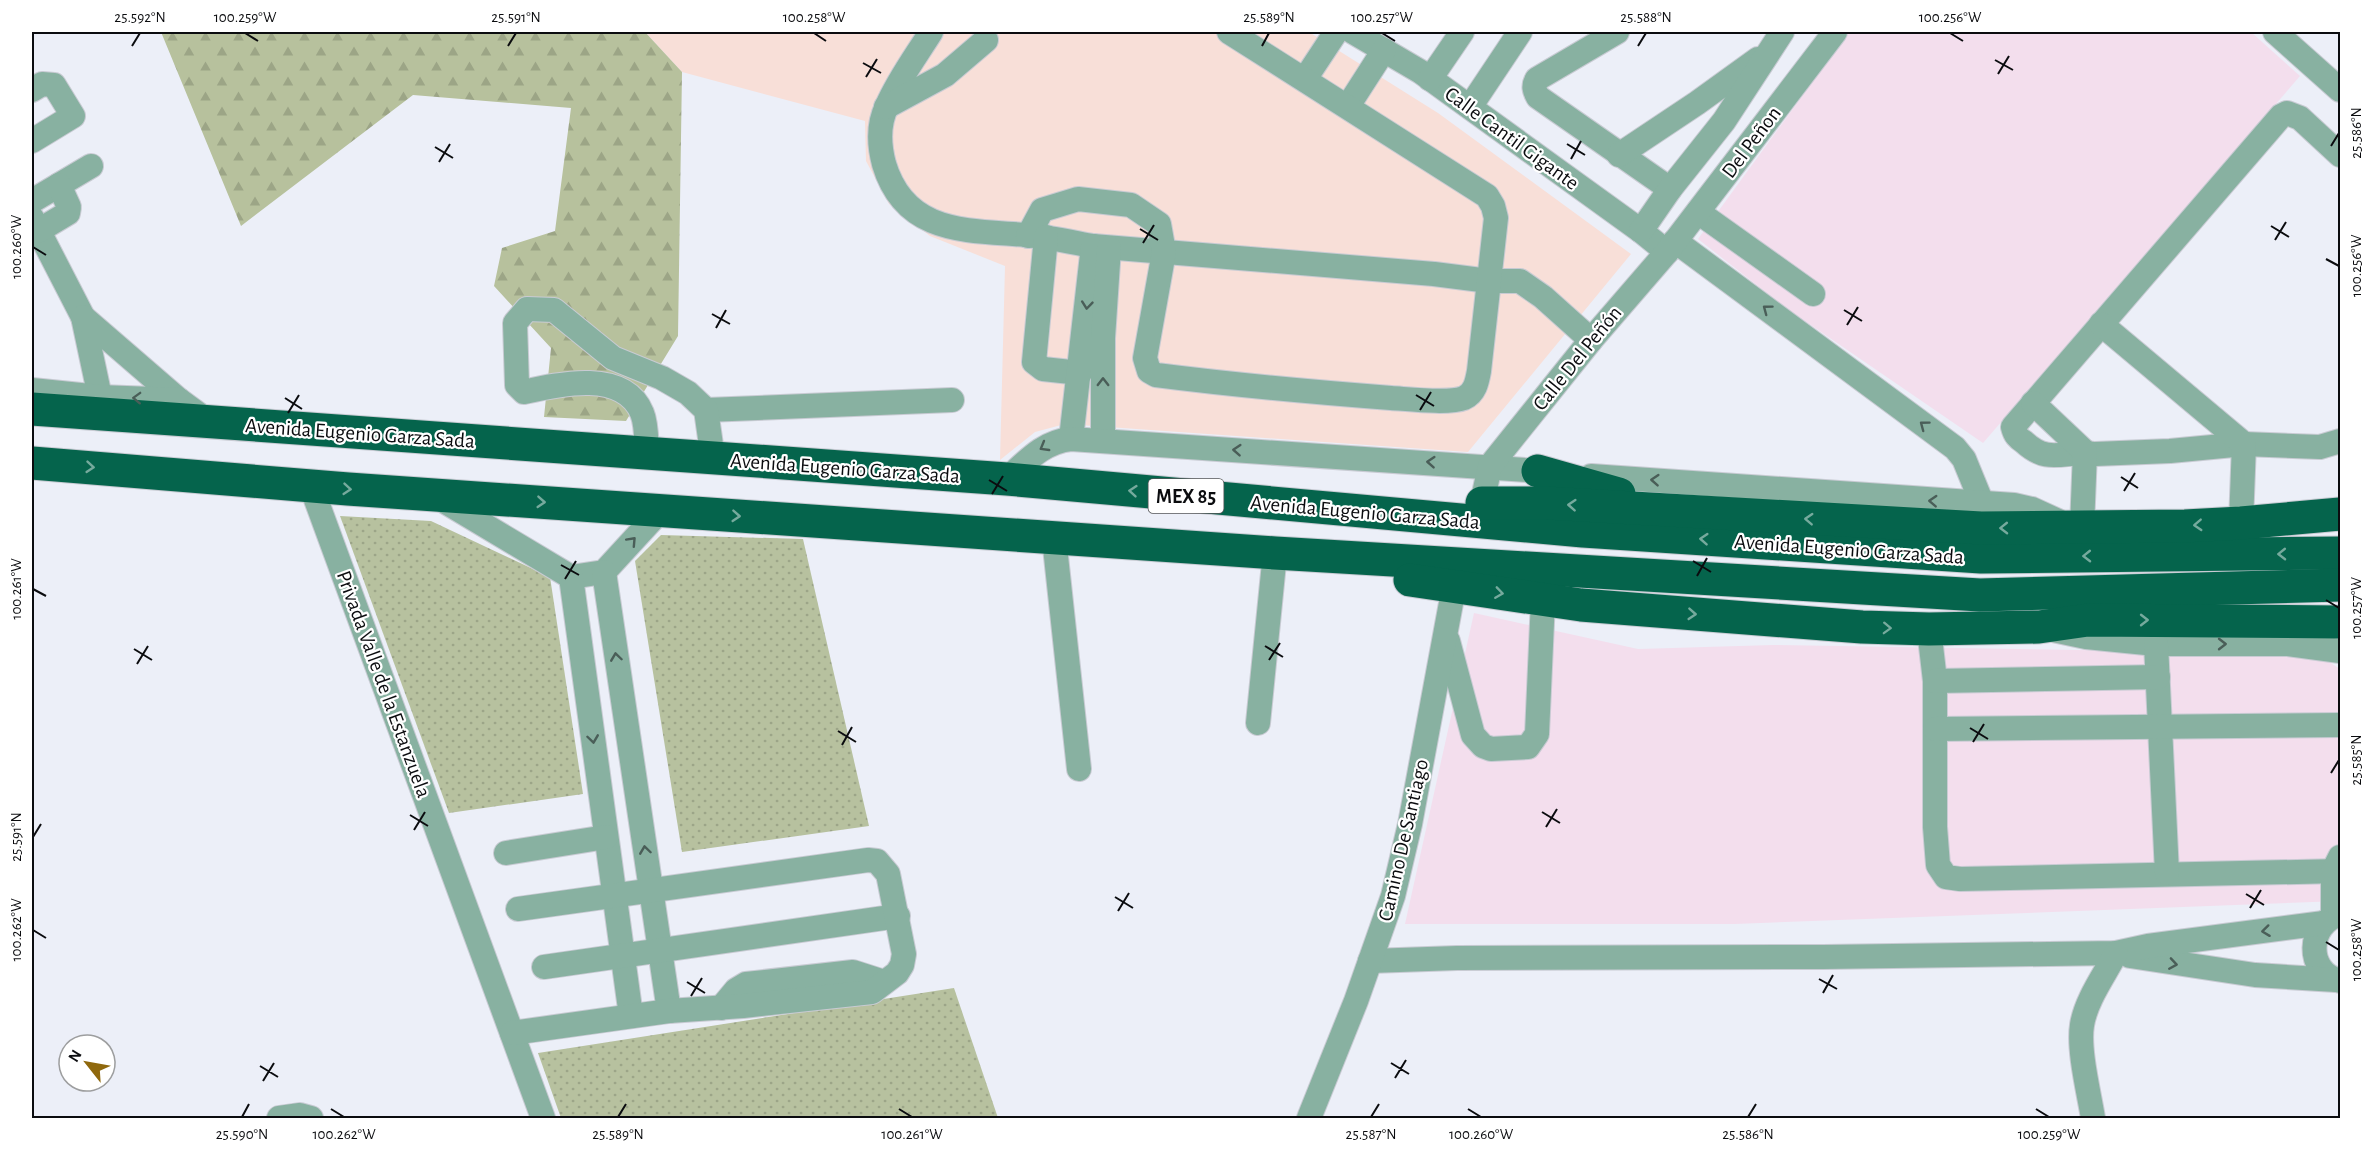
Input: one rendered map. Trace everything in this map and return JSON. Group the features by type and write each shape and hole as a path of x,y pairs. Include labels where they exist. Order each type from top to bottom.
{"highway":[{"name":"Avenida Eugenio Garza Sada","path":"32,409 1007,479 1583,531 1981,557 2340,553"},
{"name":"Avenida Eugenio Garza Sada","path":"32,463 435,495 1275,553 1980,595 2340,585"},
{"path":"1538,471 1684,512"},
{"path":"1388,514 1482,503 1547,503 1981,528 2241,523 2340,514"},
{"path":"1341,557 1364,572 1543,600 1780,621 1929,629 2039,627 2088,620 2340,622"}],"street":[{"path":"931,32 886,107 881,124 880,149 890,182 903,202 925,219 952,229 1037,236 1101,247 1434,274 1489,281 1520,281 1543,297 1591,340"},
{"path":"1080,373 1043,369 1034,362 1037,236 1042,210 1078,199 1131,205 1159,224 1164,252 1145,358 1149,371 1156,375 1316,392 1423,400 1458,400 1467,397 1477,383 1496,218 1487,196 1229,32"},
{"path":"1305,79 1336,32"},
{"name":"Calle Cantil Gigante","path":"1353,32 1430,79 1641,231 1671,247 1954,448 1968,466 1982,503"},
{"path":"1430,79 1462,32"},
{"path":"1470,107 1520,32"},
{"path":"1617,32 1537,79 1534,90 1538,97 1670,189"},
{"name":"Del Peñon","path":"1671,247 1835,32"},
{"path":"2275,32 2340,90"},
{"path":"886,107 945,75 986,40"},
{"path":"1619,155 1697,103 1775,41"},
{"path":"1641,231 1670,189 1724,121 1775,41"},
{"path":"1347,106 1384,50"},
{"path":"32,90 42,84 54,85 73,116 32,141"},
{"path":"1697,103 1724,121"},
{"path":"2340,155 2300,118 2287,113 2282,116 2015,423 2014,432 2033,451 2041,455 2052,456 2085,452 2095,454 2170,451 2244,444 2319,447 2340,441"},
{"path":"32,201 91,166"},
{"path":"59,185 69,207 68,213 35,224 82,316 100,397"},
{"path":"1698,212 1813,294"},
{"path":"1071,439 1101,247"},
{"path":"1101,247 1103,441"},
{"name":"Calle Del Peñón","path":"1490,466 1591,340 1671,247"},
{"path":"647,454 643,413 634,399 620,390 586,382 524,392 517,385 515,323 527,309 554,310 613,358 688,393 706,410 713,459"},
{"path":"82,316 179,400 209,422"},
{"path":"2101,324 2244,444"},
{"path":"634,399 651,374"},
{"path":"32,390 100,397 179,400"},
{"path":"706,410 952,400"},
{"path":"2033,403 2085,452"},
{"path":"1007,479 1037,451 1060,440 1071,439 1490,466 1982,503 2032,508 2077,527 2085,452"},
{"path":"2241,523 2244,444"},
{"path":"1482,503 1490,466"},
{"name":"Privada Valle de la Estanzuela","path":"311,486 543,1119"},
{"path":"435,495 571,577 604,572 661,510"},
{"path":"1054,538 1079,769"},
{"path":"1258,723 1275,553"},
{"path":"604,572 669,1011"},
{"path":"571,577 631,1016"},
{"name":"Camino De Santiago","path":"1309,1119 1393,896 1410,824 1454,587"},
{"path":"1446,636 1473,735 1483,747 1491,749 1528,747 1537,734 1543,600"},
{"path":"2039,627 2086,637 2156,644 2288,644 2340,651"},
{"path":"1929,629 1935,681 1935,827 1938,865 1946,877 1960,879 2338,866 2332,918 2314,940 2316,960 2320,968 2338,980"},
{"path":"2156,644 2167,873"},
{"path":"1935,681 2158,677"},
{"path":"1935,729 2340,725"},
{"path":"506,853 606,837"},
{"path":"512,1033 669,1011 722,1008 872,992 897,973 902,965 904,954 888,874 877,861 868,860 518,909"},
{"path":"544,967 898,916"},
{"path":"2093,1119 2082,1045 2082,1027 2092,996 2116,953 2332,918"},
{"path":"1370,961 1468,958 2116,953 2255,975 2338,980"},
{"path":"279,1119 300,1115 311,1119"}],"shaded area":[{"path":"645,32 1309,32 1438,113 1631,254 1468,452 1065,424 1035,432 1000,460 1005,266 930,236 889,204 866,161 865,121 682,72"},
{"path":"1849,32 2251,32 2300,76 1983,443 1786,308 1698,239"},
{"path":"1474,613 1638,649 1773,645 2317,654 2340,669 2340,901 1735,924 1405,924"}],"green space":[{"path":"161,32 645,32 682,72 678,336 626,421 544,417 551,348 494,286 502,248 555,231 571,108 413,95 241,226"},
{"path":"340,516 431,521 550,577 583,794 449,813"},
{"path":"661,535 803,539 869,826 682,852 635,561"},
{"path":"954,988 998,1118 561,1118 538,1053"}]}
